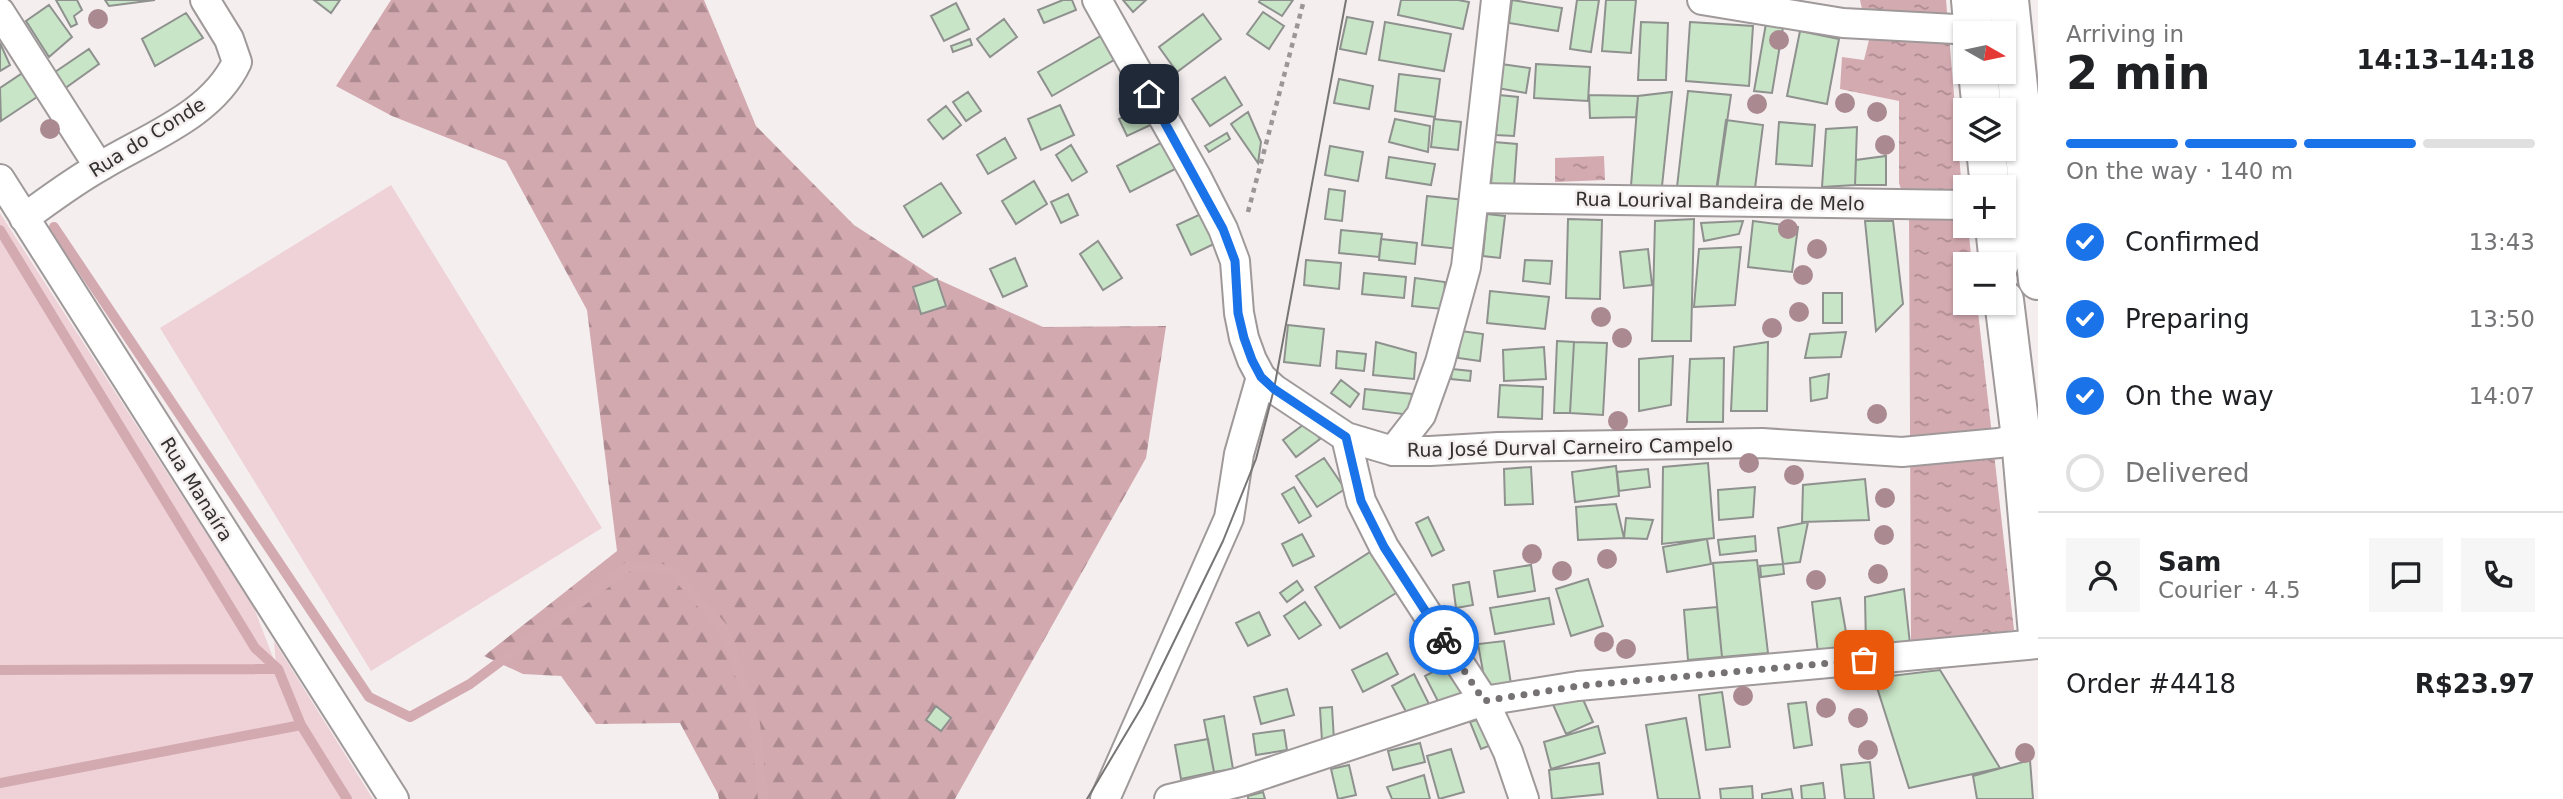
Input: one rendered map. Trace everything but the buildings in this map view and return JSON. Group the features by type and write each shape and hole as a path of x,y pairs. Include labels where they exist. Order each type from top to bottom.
{"main road":[{"path":"2009,0 2038,280"},
{"path":"2005,315 2010,441 2038,634"}],"street":[{"name":"Rua do Conde","path":"24,218 99,167 188,115 229,79 237,62 229,39 205,0"},
{"name":"Rua José Durval Carneiro Campelo","path":"1097,0 1223,229 1235,261 1238,313 1244,338 1261,377 1274,389 1346,437 1393,451 1762,443 1902,452 2010,441"},
{"path":"1393,451 1421,415 1440,362 1466,267 1496,0"},
{"path":"1702,0 1843,23 1953,23"},
{"path":"0,12 99,167"},
{"name":"Rua Manaíra","path":"0,179 394,799"},
{"name":"Rua Lourival Bandeira de Melo","path":"1475,198 1953,205"},
{"path":"1105,799 1229,518 1239,454 1261,377"},
{"path":"1346,437 1361,501 1384,547 1484,701 1508,752 1524,799"},
{"path":"1169,799 1240,782 1484,701 1578,686 2038,644"}],"path":[{"path":"1235,261 1304,0"}],"shaded area":[{"path":"391,185 602,528 371,671 160,328"},
{"path":"0,213 254,608 276,665 274,641 373,799 0,799"}],"green space":[{"path":"391,0 704,0 756,126 854,225 937,279 1043,327 1166,326 1146,458 955,799 719,799 680,723 596,724 561,676 523,674 484,656 617,551 587,310 506,161 392,116 336,86"}],"water":[{"path":"1860,0 1946,0 1954,98 1953,161 1960,161 1961,175 1953,175 1953,238 1969,238 1971,252 1953,252 1953,315 1978,315 2014,630 1911,646 1909,215 1899,183 1899,101 1840,89 1842,57 1864,60 1869,40"},
{"path":"1604,156 1605,180 1555,182 1555,158"}],"waterway":[{"path":"54,227 369,697 410,717 470,684 629,566 672,570 724,629 754,714 763,799"},
{"path":"0,230 255,648 278,669 301,725 347,799"},
{"path":"0,670 278,669"},
{"path":"0,783 301,725"}],"tram line":[{"path":"1087,799 1143,705 1223,541 1256,459 1274,389 1346,0"}],"way so far":[{"path":"1444,640 1484,701 1578,686 1864,660"}],"route":[{"path":"1149,94 1223,229 1235,261 1238,313 1244,338 1261,377 1274,389 1346,437 1361,501 1384,547 1444,640"}]}
